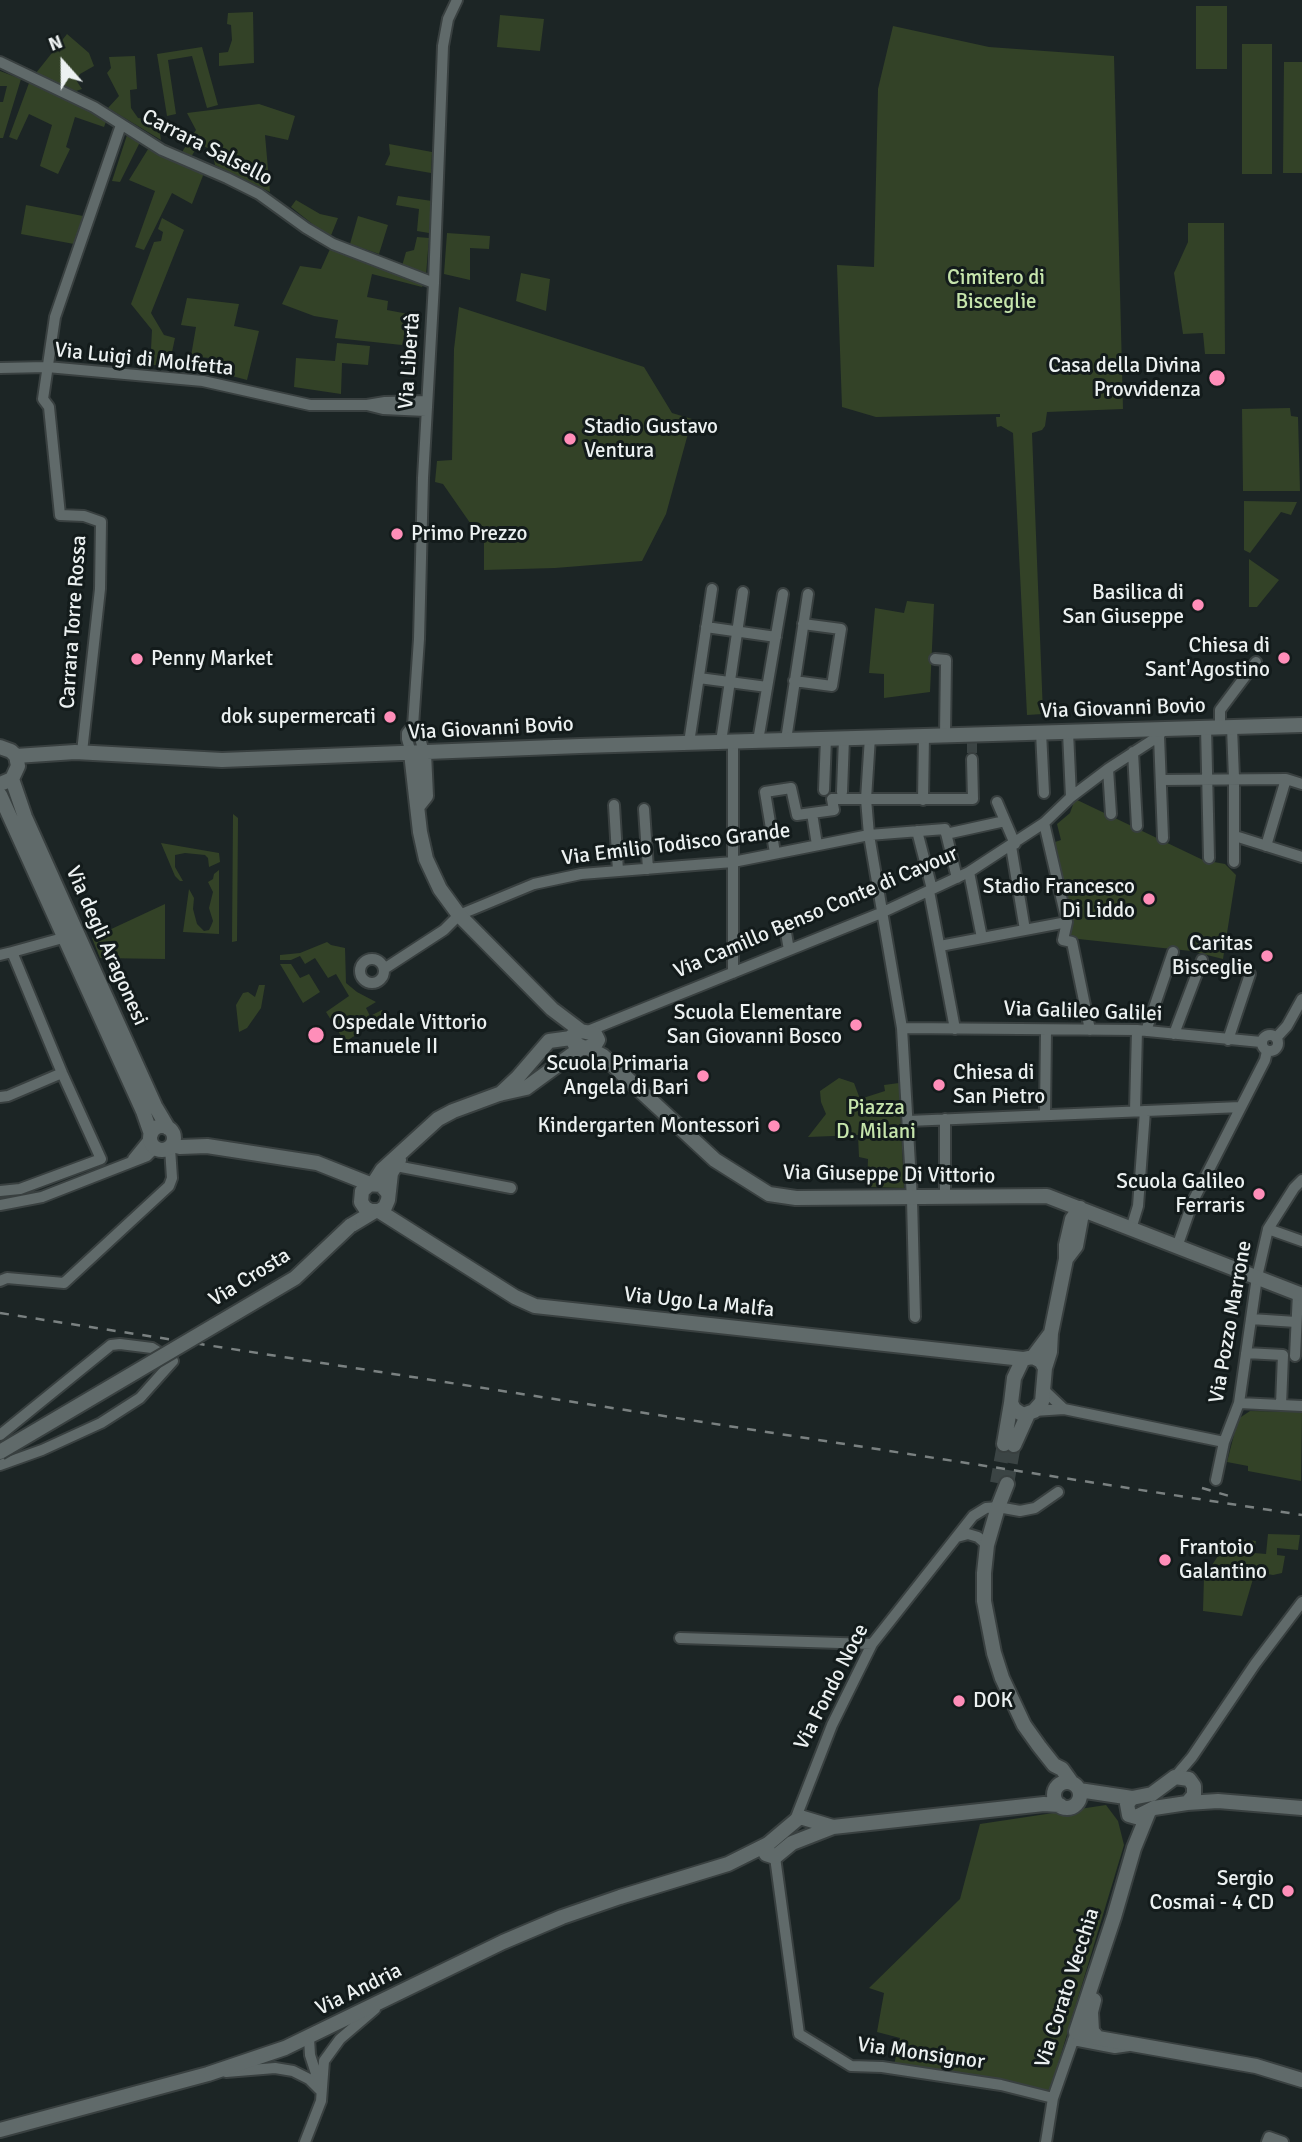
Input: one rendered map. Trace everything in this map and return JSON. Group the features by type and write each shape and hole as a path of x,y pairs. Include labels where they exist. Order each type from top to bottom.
{"street":[{"name":"Via Libertà","path":"418,753 419,734 413,726 419,639 426,406 434,283 443,46 453,1"},
{"name":"Carrara Salsello","path":"0,62 94,107 162,150 259,194 333,244 434,283"},
{"name":"Carrara Torre Rossa","path":"79,752 100,589 101,522 84,516 60,515 49,407 43,399 55,317 121,125"},
{"name":"Via Luigi di Molfetta","path":"0,368 47,367 202,382 310,405 367,405 385,401 426,406"},
{"path":"689,743 712,589"},
{"path":"733,973 733,862 727,742 730,682 743,592"},
{"path":"758,741 783,594"},
{"path":"786,740 808,594"},
{"path":"794,681 832,686 842,629 803,624"},
{"path":"706,626 776,637"},
{"path":"934,659 946,660 946,735"},
{"path":"1209,858 1207,779 1220,727 1220,710 1256,662"},
{"path":"699,678 767,687"},
{"name":"Via Giovanni Bovio","path":"11,771 40,753 79,752 222,760 844,737 946,735 972,739 1041,732 1161,732 1300,723"},
{"path":"1220,727 1234,778 1234,862"},
{"path":"1041,732 1044,793"},
{"path":"1068,732 1071,797"},
{"path":"1161,732 1163,838"},
{"name":"Via Camillo Benso Conte di Cavour","path":"399,1160 438,1119 499,1094 526,1088 611,1022 881,913 969,872 1044,823 1071,797 1161,732"},
{"path":"923,800 925,735"},
{"path":"842,793 844,737"},
{"path":"870,737 866,799 869,835 902,1028 912,1199 915,1317"},
{"path":"824,790 826,738"},
{"path":"0,747 12,751 11,771"},
{"path":"1133,752 1138,826"},
{"name":"Via Giuseppe Di Vittorio","path":"418,753 426,796 418,806 419,832 426,859 440,889 459,915 555,1012 715,1160 769,1195 798,1198 1015,1198 1036,1203 1053,1200 1300,1294"},
{"path":"775,853 765,792 791,788 797,815 834,810 832,799 973,799 972,759"},
{"path":"1108,769 1111,814"},
{"name":"Via degli Aragonesi","path":"11,771 25,817 70,936"},
{"path":"1162,780 1286,779 1302,784"},
{"path":"1266,846 1286,779"},
{"name":"Via degli Aragonesi","path":"0,795 155,1106 162,1140"},
{"path":"997,802 1013,845 1025,930"},
{"path":"614,805 618,871"},
{"path":"644,809 648,869"},
{"path":"811,813 817,845"},
{"name":"Via Emilio Todisco Grande","path":"384,969 444,930 459,915 534,884 581,874 733,862 869,835 917,831 945,832 1004,821"},
{"path":"1044,823 1067,922 1063,940 1072,942 1090,1030"},
{"path":"917,831 955,1029"},
{"path":"945,832 957,878"},
{"path":"1235,836 1302,857"},
{"path":"969,872 982,938"},
{"path":"940,946 1067,922"},
{"path":"785,927 789,950"},
{"path":"0,955 70,936"},
{"path":"0,1191 20,1189 101,1159 12,952"},
{"path":"1131,1229 1138,1206 1141,1031 1173,952"},
{"path":"1174,1034 1202,960"},
{"path":"1228,1040 1250,974"},
{"name":"Via Galileo Galilei","path":"902,1028 1141,1031 1228,1040 1264,1047 1264,1037 1269,1035 1276,1038 1287,1026 1302,999"},
{"path":"555,1012 549,1041 586,1041"},
{"path":"1045,1115 1046,1030"},
{"name":"Via Camillo Benso Conte di Cavour","path":"499,1094 518,1077 549,1041"},
{"path":"1177,1247 1193,1201 1265,1060 1264,1047"},
{"path":"0,1097 62,1073"},
{"path":"908,1121 1241,1107"},
{"path":"945,1119 945,1198"},
{"path":"162,1140 180,1147 207,1146 317,1163 339,1171 370,1198"},
{"path":"0,1205 42,1197 131,1161 162,1140"},
{"path":"0,1281 7,1278 64,1283 169,1186 171,1168 162,1140"},
{"path":"370,1198 382,1170 399,1160 511,1188"},
{"path":"388,1195 391,1173 399,1160"},
{"name":"Via Pozzo Marrone","path":"1216,1480 1224,1442 1239,1403 1257,1278 1268,1228 1288,1196 1302,1180"},
{"path":"370,1198 381,1185 414,1234"},
{"name":"Via Crosta","path":"0,1452 287,1283 350,1226 370,1198"},
{"name":"Via Ugo La Malfa","path":"370,1198 414,1234 515,1297 535,1306 1028,1358"},
{"path":"1051,1333 1014,1378 1009,1444 1031,1412 1042,1402 1051,1333 1066,1259 1076,1246 1081,1221 1080,1209"},
{"path":"1268,1228 1302,1241"},
{"path":"1282,1405 1293,1356 1300,1294"},
{"path":"1251,1319 1296,1322"},
{"path":"0,1435 111,1345 152,1348 173,1361 140,1398 101,1423 42,1450 0,1465"},
{"path":"1246,1353 1293,1356"},
{"path":"998,1356 1014,1378"},
{"path":"1028,1358 1041,1361 1045,1368"},
{"path":"1044,1390 1064,1409"},
{"path":"1011,1403 1018,1414 1064,1409 1224,1442"},
{"path":"1239,1403 1302,1406"},
{"path":"1002,1483 988,1545 984,1601 993,1653 1024,1725 1054,1765 1062,1769 1076,1792"},
{"path":"998,1507 1020,1511 1035,1508 1058,1492"},
{"name":"Via Fondo Noce","path":"772,1853 795,1820 832,1725 872,1644 973,1516 986,1508 998,1507"},
{"path":"957,1537 968,1534 978,1537 988,1545"},
{"path":"1129,1808 1175,1777 1192,1757 1255,1664 1302,1602"},
{"path":"680,1638 872,1644"},
{"path":"1187,1803 1194,1795 1192,1757"},
{"path":"1054,1765 1054,1798"},
{"path":"1175,1777 1185,1777 1218,1801"},
{"path":"1054,1798 1064,1783 1076,1792 1129,1808 1136,1817 1149,1811 1187,1803 1218,1801 1302,1808"},
{"path":"772,1853 833,1827 1054,1798 1067,1807 1076,1792"},
{"name":"Via Corato Vecchia","path":"1129,1808 1134,1848"},
{"name":"Via Corato Vecchia","path":"1046,2142 1053,2098 1104,1948 1134,1848 1149,1811"},
{"path":"795,1820 803,1816 833,1827"},
{"path":"811,1837 816,1829 812,1821"},
{"name":"Via Andria","path":"0,2130 208,2074 259,2057 309,2038 503,1942 562,1917 728,1864 772,1853"},
{"name":"Via Monsignor","path":"772,1853 799,2034 851,2066 882,2067 1001,2085 1053,2098"},
{"path":"1098,2038 1092,2031 1091,2012 1105,1965 1104,1948"},
{"path":"324,2061 340,2039 387,1999"},
{"path":"1074,2036 1256,2066 1302,2080"},
{"path":"1074,2036 1115,2048 1135,2044"},
{"path":"305,2142 316,2119 324,2061 320,2050 309,2038"},
{"path":"309,2038 310,2054 321,2091"},
{"path":"208,2074 284,2069 309,2079 321,2091"},
{"path":"1267,2142 1269,2137 1283,2142"}],"green space":[{"path":"1196,6 1227,6 1227,69 1196,69"},
{"path":"253,12 254,63 219,66 219,53 228,52 232,40 231,25 227,24 228,13"},
{"path":"500,15 544,19 540,51 497,47"},
{"name":"Cimitero di Bisceglie","path":"893,26 989,47 1114,56 1123,409 1047,412 1045,426 1032,433 1043,714 1027,715 1013,433 1001,426 997,427 996,417 1000,417 1000,414 876,417 842,407 837,265 874,267 878,89"},
{"path":"67,34 89,53 94,66 80,74 76,80 82,89 76,91 36,73"},
{"path":"1242,44 1272,44 1272,174 1242,174"},
{"path":"202,47 218,105 207,108 192,56 168,60 176,114 167,116 157,54"},
{"path":"135,56 137,89 130,90 131,108 138,118 158,121 161,140 108,108 119,96 107,73 111,68 109,57"},
{"path":"1284,62 1302,62 1302,173 1283,173"},
{"path":"0,71 21,79 3,138 0,138 0,102 3,102 7,86 0,86"},
{"path":"29,83 107,119 104,127 75,117 66,147 70,149 58,174 40,166 52,125 29,114 17,140 9,137"},
{"path":"259,104 295,116 288,140 265,135 270,192 215,165 212,150 199,144 191,157 182,152 196,130 187,113"},
{"path":"127,135 140,142 120,182 112,181"},
{"path":"389,144 432,152 431,173 385,165 390,154"},
{"path":"150,146 204,173 192,204 172,193 144,250 135,247 155,191 129,180"},
{"path":"398,196 432,201 429,233 417,231 419,209 396,205"},
{"path":"296,200 320,214 338,218 330,238 291,207"},
{"path":"26,205 83,216 74,244 21,234"},
{"path":"358,216 388,225 379,254 350,244"},
{"path":"162,218 184,230 151,313 164,335 175,338 169,366 135,364 139,355 151,349 152,330 131,304 154,242 161,241 163,232 158,229"},
{"path":"1188,223 1224,223 1225,354 1205,354 1203,333 1183,334 1174,273 1188,242"},
{"path":"447,233 490,236 489,249 470,248 470,280 444,274"},
{"path":"417,237 429,238 426,275 402,266 406,252 414,250"},
{"path":"330,249 425,283 422,287 372,274 367,297 388,301 387,310 419,316 418,324 407,324 402,345 335,338 338,320 314,316 282,304 300,266 321,269"},
{"path":"521,273 550,279 546,311 516,301"},
{"path":"187,298 239,304 234,326 259,331 247,380 217,372 218,359 191,356 196,327 181,325"},
{"name":"Stadio Gustavo Ventura","path":"459,307 644,367 672,413 692,419 666,514 642,561 484,570 484,543 443,484 435,482 437,461 452,460 454,349"},
{"path":"337,343 370,346 368,365 342,363 341,394 294,387 296,358 335,361"},
{"path":"1290,408 1291,416 1298,417 1300,491 1243,491 1242,409"},
{"path":"1244,501 1297,502 1291,515 1281,512 1250,553 1244,550"},
{"path":"1249,559 1279,580 1257,607 1249,607"},
{"path":"907,601 934,604 930,692 884,698 884,674 869,673 875,608 904,613"},
{"name":"Stadio Francesco Di Liddo","path":"1075,799 1203,860 1225,864 1236,875 1223,959 1191,951 1069,938 1052,843 1061,840 1057,824 1070,813"},
{"path":"233,814 238,818 237,941 232,942"},
{"path":"161,843 219,853 220,862 209,867 205,855 175,855 175,867 183,881 180,881 175,876"},
{"path":"219,870 219,934 183,932 189,889 194,898 193,909 197,924 204,931 209,930 213,921 209,908 213,892 208,882"},
{"path":"165,904 165,959 100,958 92,938"},
{"path":"327,942 345,948 346,983 376,1002 366,1008 370,1016 382,1010 387,1015 345,1042 326,1012 349,996 336,974 328,978 315,958 305,964 300,956 291,960 280,960 280,955 300,953"},
{"path":"280,964 291,964 300,978 309,974 320,992 303,1003"},
{"path":"259,985 265,985 261,1008 247,1028 239,1032 236,1005 243,993 248,992 255,997"},
{"name":"Piazza D. Milani","path":"839,1078 854,1083 860,1099 885,1091 884,1085 899,1083 904,1188 867,1187 868,1159 859,1157 858,1135 808,1137 826,1114 820,1091"},
{"path":"1250,1411 1302,1412 1301,1481 1248,1471 1248,1466 1227,1462 1238,1419"},
{"path":"1268,1534 1300,1535 1298,1550 1277,1548 1277,1555 1285,1556 1282,1573 1262,1573 1260,1579 1253,1579 1242,1616 1203,1611 1204,1577 1218,1556 1229,1556 1231,1544 1237,1545 1238,1539 1256,1541 1254,1553 1266,1554"},
{"path":"1106,1805 1118,1821 1124,1845 1049,2094 894,2065 900,2038 877,2032 884,1993 869,1988 960,1899 980,1824"}],"tunnel":[{"path":"972,743 972,759"},
{"path":"997,1483 1004,1444"},
{"path":"1007,1484 1014,1445"}],"railway":[{"path":"0,1313 1302,1515"},
{"path":"1202,1488 1229,1496"}],"place":[{"name":"Casa della Divina Provvidenza","path":"1217,378"},
{"name":"Stadio Gustavo Ventura","path":"570,439"},
{"name":"Primo Prezzo","path":"397,534"},
{"name":"Basilica di San Giuseppe","path":"1198,605"},
{"name":"Chiesa di Sant'Agostino","path":"1284,658"},
{"name":"Penny Market","path":"137,659"},
{"name":"dok supermercati","path":"390,717"},
{"name":"Stadio Francesco Di Liddo","path":"1149,899"},
{"name":"Caritas Bisceglie","path":"1267,956"},
{"name":"Scuola Elementare San Giovanni Bosco","path":"856,1025"},
{"name":"Ospedale Vittorio Emanuele II","path":"316,1035"},
{"name":"Scuola Primaria Angela di Bari","path":"703,1076"},
{"name":"Chiesa di San Pietro","path":"939,1085"},
{"name":"Kindergarten Montessori","path":"774,1126"},
{"name":"Scuola Galileo Ferraris","path":"1259,1194"},
{"name":"Frantoio Galantino","path":"1165,1560"},
{"name":"DOK","path":"959,1701"},
{"name":"Sergio Cosmai - 4 CD","path":"1288,1891"}]}
